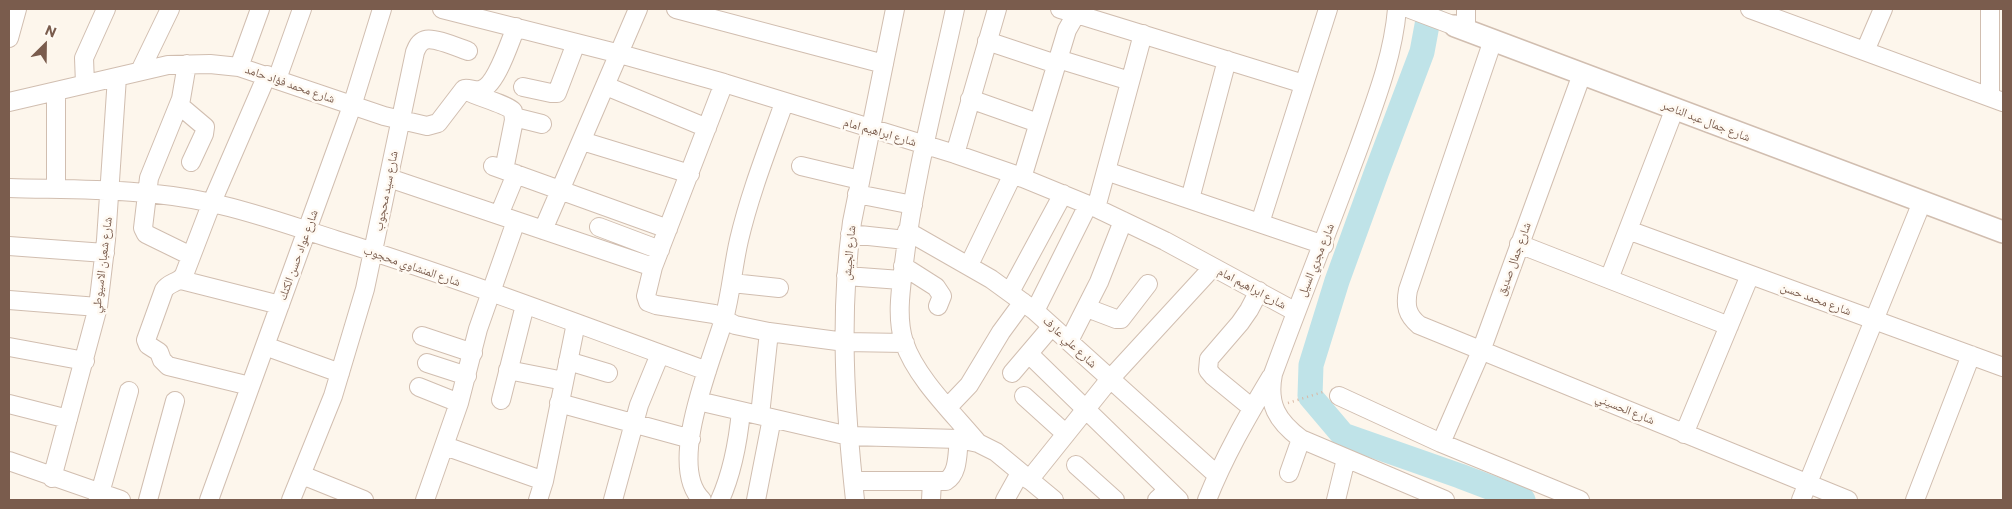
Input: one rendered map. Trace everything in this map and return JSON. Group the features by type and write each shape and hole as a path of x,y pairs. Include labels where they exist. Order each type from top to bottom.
{"street":[{"path":"9,38 17,9"},
{"path":"85,84 84,58 87,47 106,9"},
{"path":"140,71 170,9"},
{"path":"239,67 260,9"},
{"path":"181,280 212,202 272,77 302,9"},
{"name":"شارع عواد حسن الكنك","path":"209,500 308,232 352,106 382,9"},
{"name":"شارع ابراهيم امام","path":"442,9 620,54 724,83 955,154 1018,176 1123,221 1212,266 1296,312"},
{"path":"543,230 638,9"},
{"path":"676,9 884,64"},
{"name":"شارع الجيش","path":"855,500 848,436 845,342 846,276 850,234 893,9"},
{"path":"955,9 907,236 902,273 900,311 904,343 913,361 978,443"},
{"path":"955,154 996,9"},
{"path":"1260,223 1328,9"},
{"name":"شارع مجري السيل","path":"1397,9 1392,47 1384,75 1324,245 1296,312 1270,387 1276,414 1287,428 1301,439 1426,497 1445,500"},
{"name":"شارع جمال عبد الناصر","path":"1410,9 1462,22 1493,40 2003,232"},
{"path":"1864,51 1883,9"},
{"path":"1758,10 1996,99 1990,9"},
{"path":"969,265 1018,176 1038,123 1072,10 1304,84"},
{"path":"464,89 480,90 488,86 502,63 516,27"},
{"path":"948,407 969,385 1001,332 1092,207 1106,170 1143,34"},
{"name":"شارع سيد محجوب","path":"291,500 340,374 365,289 418,44 425,40 433,40 468,51"},
{"name":"شارع الحسيني","path":"1493,40 1408,290 1406,303 1411,318 1419,325 1481,351 1848,500"},
{"path":"986,41 1130,81"},
{"path":"523,87 557,93 576,43"},
{"path":"1190,199 1227,60"},
{"path":"187,64 179,105 154,163 146,194 143,228 144,232 191,256"},
{"name":"شارع محمد فؤاد حامد","path":"9,102 168,65 210,64 239,67 352,106 401,121 427,126 438,123 464,89"},
{"name":"شارع جمال صديق","path":"1441,442 1481,351 1582,74"},
{"name":"شارع شعبان الاسيوطي","path":"52,478 98,307 105,253 118,77"},
{"path":"724,83 653,268 646,299 648,302 656,305 708,313 735,325 768,332 845,342 904,343"},
{"path":"606,86 707,128"},
{"path":"464,89 488,101 508,107 513,111 514,117 504,170 499,215"},
{"path":"56,91 56,189"},
{"path":"970,99 1038,123"},
{"path":"699,499 693,488 689,471 691,439 698,401 724,319 748,206 784,103"},
{"path":"179,105 205,127 204,134 191,162"},
{"path":"1609,280 1675,108"},
{"path":"514,117 542,124"},
{"path":"582,141 690,174"},
{"path":"801,166 913,205"},
{"path":"504,170 668,229"},
{"path":"1106,170 1324,245"},
{"path":"389,178 653,268"},
{"name":"شارع المنشاوي محجوب","path":"9,188 110,191 212,202 257,214 374,252 707,371"},
{"path":"1023,302 1063,194"},
{"path":"1801,500 1922,202"},
{"path":"425,500 459,403 490,293 516,221"},
{"path":"1068,341 1087,308 1112,253 1123,221"},
{"path":"599,228 660,250"},
{"name":"شارع محمد حسن","path":"1628,230 2003,367"},
{"name":"شارع علي عارف","path":"850,234 907,236 969,265 1023,302 1052,326 1217,475"},
{"path":"1520,244 1729,326"},
{"path":"9,246 105,253"},
{"path":"1006,500 1066,434 1110,379 1212,266"},
{"path":"846,276 902,273 939,289 942,296 938,306"},
{"path":"1684,434 1750,275"},
{"path":"250,386 168,366 164,363 159,352 148,345 147,338 167,286 181,280 280,305"},
{"path":"732,283 779,288"},
{"path":"1087,308 1116,319 1121,319 1148,284"},
{"path":"1252,408 1213,376 1208,370 1208,364 1212,354 1249,310 1258,291"},
{"path":"9,300 98,307"},
{"path":"501,400 525,305"},
{"path":"538,500 544,481 576,323"},
{"path":"1012,373 1052,326"},
{"path":"756,500 766,417 768,332"},
{"path":"422,336 473,353"},
{"path":"265,346 340,374"},
{"path":"9,347 85,361"},
{"path":"613,500 639,405 660,354"},
{"path":"1029,354 1086,410 1168,497"},
{"path":"1915,500 1971,355"},
{"path":"568,361 608,373"},
{"path":"427,363 467,376"},
{"path":"508,370 564,381"},
{"path":"1209,500 1217,475 1252,408 1273,374"},
{"path":"419,387 459,403"},
{"path":"98,497 129,390"},
{"path":"1331,393 1441,442 1580,500"},
{"path":"1024,396 1066,434"},
{"path":"148,500 175,401"},
{"path":"698,401 848,436 959,439 978,443 996,452 1054,500"},
{"path":"559,403 691,439"},
{"path":"9,404 68,419"},
{"path":"720,500 734,463 741,411"},
{"path":"853,481 946,481 953,475 959,439"},
{"path":"1289,472 1301,439"},
{"path":"444,446 544,481"},
{"path":"1336,500 1346,459"},
{"path":"9,461 98,497 121,500"},
{"path":"1076,465 1115,500"},
{"path":"302,474 364,500"},
{"path":"931,500 932,481"}],"path":[{"path":"1292,400 1331,393"}],"waterway":[{"path":"1430,9 1422,52 1337,281 1311,365 1310,396 1343,435 1523,500"}]}
